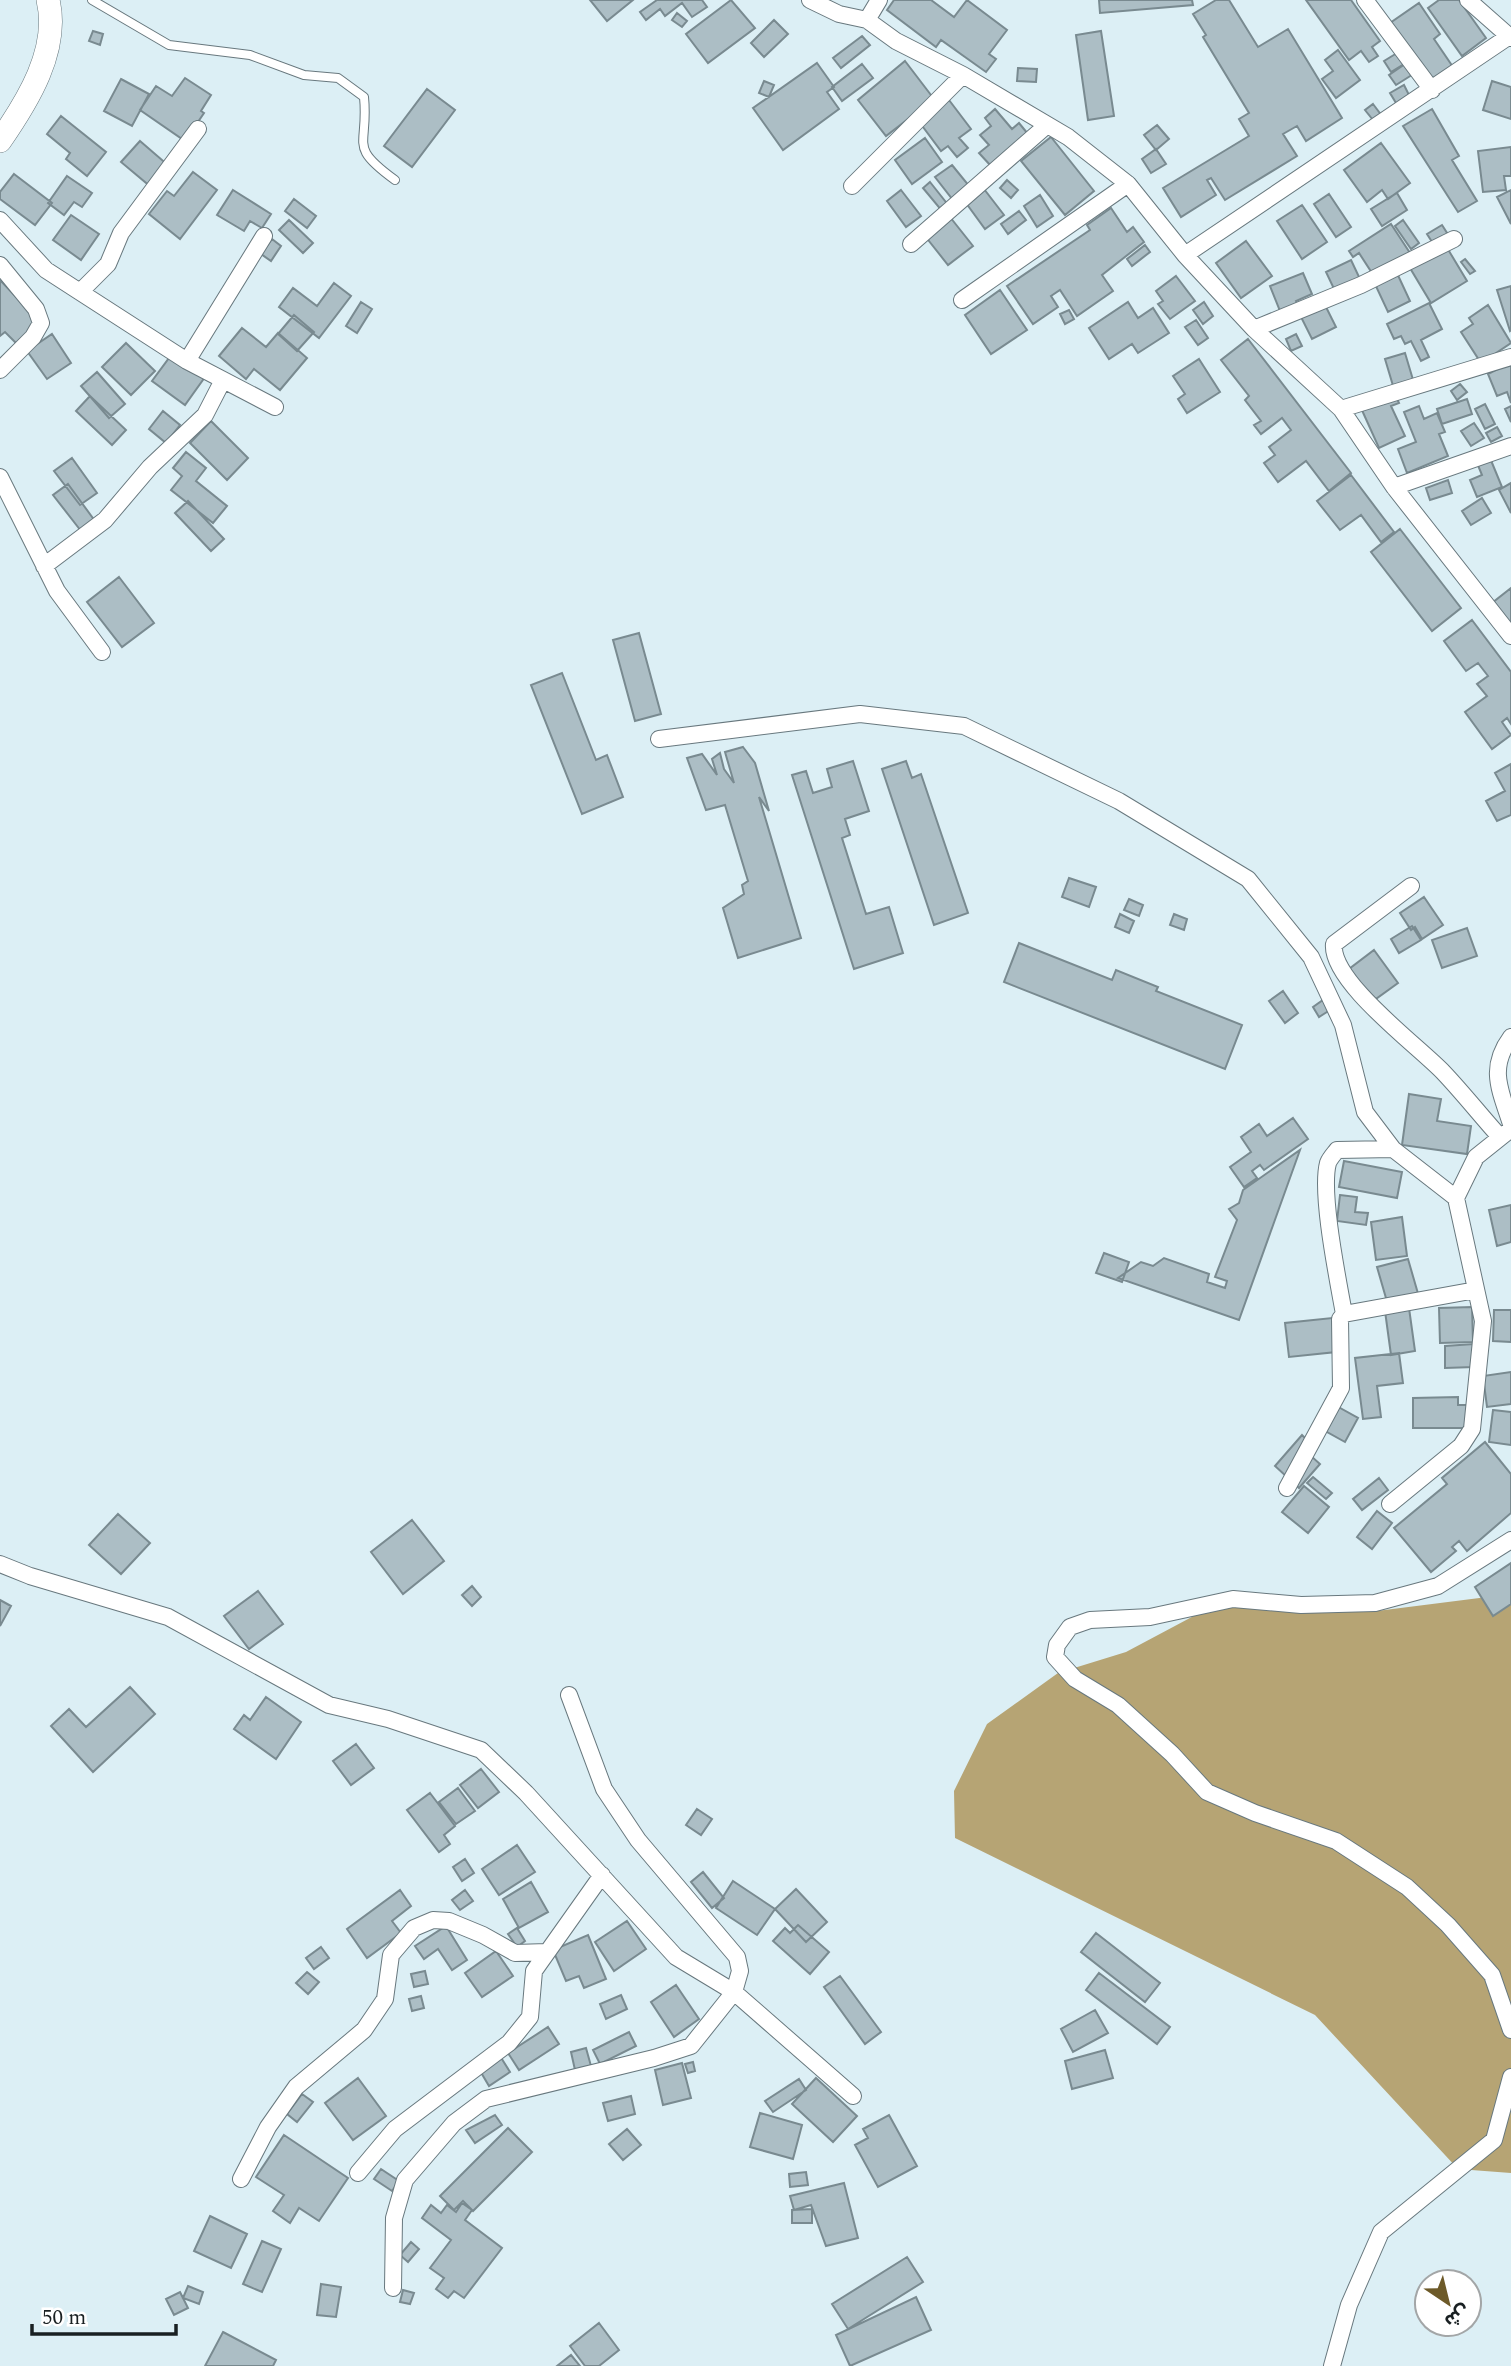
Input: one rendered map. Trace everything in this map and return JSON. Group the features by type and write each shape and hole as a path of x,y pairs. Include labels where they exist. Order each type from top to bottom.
{"main road":[{"path":"0,141 22,109 43,66 51,13 48,0"}],"street":[{"path":"810,0 839,14 867,20 896,41 963,75 1068,137 1128,184 1185,255 1254,329 1341,409 1394,487 1511,636"},
{"path":"867,20 879,0"},
{"path":"1365,0 1432,90"},
{"path":"1185,255 1510,37 1468,0"},
{"path":"852,186 963,75"},
{"path":"911,244 1046,126"},
{"path":"80,292 108,264 121,233 198,129"},
{"path":"962,300 1128,184"},
{"path":"0,220 46,270 187,361 275,407"},
{"path":"187,361 264,236"},
{"path":"1254,329 1361,285 1454,239"},
{"path":"0,265 36,309 41,323 33,337 0,370"},
{"path":"1341,409 1511,358"},
{"path":"44,566 105,520 150,467 205,415 223,380"},
{"path":"1394,487 1511,446"},
{"path":"0,477 57,590 102,652"},
{"path":"659,739 860,714 964,726 1119,801 1248,879 1311,957 1343,1025 1364,1112 1393,1149 1455,1198 1476,1290 1483,1321 1472,1429 1461,1446 1390,1504"},
{"path":"1411,886 1334,944 1333,954 1361,996 1507,1130"},
{"path":"1507,1130 1496,1080 1500,1051 1511,1037"},
{"path":"1455,1198 1476,1157 1507,1130"},
{"path":"1344,1314 1331,1238 1326,1176 1329,1160 1337,1150 1393,1149"},
{"path":"1287,1488 1342,1388 1340,1318 1344,1314 1476,1290"},
{"path":"1511,1540 1438,1586 1375,1603 1301,1605 1233,1599 1150,1617 1090,1620 1070,1627 1056,1645 1055,1657 1075,1679 1118,1705 1172,1754 1206,1792 1255,1813 1336,1841 1406,1887 1448,1925 1492,1975 1511,2029"},
{"path":"0,1564 30,1576 168,1617 328,1705 388,1719 481,1750 602,1875 676,1958 734,1992 853,2096"},
{"path":"393,2288 394,2218 405,2180 454,2123 486,2099 654,2059 691,2046 734,1992 740,1971 737,1957 638,1840 604,1789 569,1695"},
{"path":"358,2173 395,2129 509,2043 530,2017 534,1971 602,1875"},
{"path":"241,2179 268,2127 296,2087 364,2031 385,1999 391,1955 414,1928 433,1920 449,1921 515,1953 547,1952"},
{"path":"1332,2366 1349,2305 1381,2232 1494,2140 1511,2077"}],"lane":[{"path":"92,0 169,45 250,55 304,75 338,78 364,97 362,148 371,163 396,180"}],"shaded area":[{"path":"1511,1594 1511,2173 1458,2169 1315,2015 955,1838 954,1791 987,1724 1058,1673 1126,1652 1220,1602 1252,1601 1369,1612"}],"building":[{"path":"590,0 633,0 607,21"},
{"path":"657,0 702,0 707,7 692,17 682,3 665,16 660,9 646,20 640,12"},
{"path":"731,0 755,28 708,63 686,34"},
{"path":"894,0 931,0 954,17 967,0 1007,30 989,54 996,59 986,72 941,40 936,47 887,10"},
{"path":"1099,0 1192,0 1193,5 1100,13"},
{"path":"1216,0 1229,0 1258,47 1288,29 1342,118 1306,141 1297,126 1283,134 1297,156 1225,200 1211,178 1207,180 1216,195 1181,217 1163,188 1249,136 1239,119 1249,113 1203,37 1206,35 1193,14"},
{"path":"1306,0 1351,0 1380,41 1372,47 1378,56 1369,62 1361,51 1349,60"},
{"path":"1439,0 1459,0 1486,38 1462,56 1428,8"},
{"path":"1419,3 1440,34 1434,39 1453,67 1431,82 1390,23"},
{"path":"677,13 687,21 682,27 672,20"},
{"path":"774,20 788,34 764,57 751,43"},
{"path":"93,31 103,34 100,45 89,41"},
{"path":"1101,31 1114,116 1088,120 1076,35"},
{"path":"862,36 870,45 841,68 833,58"},
{"path":"1338,50 1360,80 1336,98 1322,79 1333,71 1325,60"},
{"path":"1397,53 1404,64 1391,72 1384,61"},
{"path":"905,61 934,99 886,136 858,100"},
{"path":"1408,62 1415,73 1396,85 1389,75"},
{"path":"817,63 834,87 827,92 839,109 783,150 753,108"},
{"path":"862,64 873,78 842,101 832,87"},
{"path":"1018,68 1037,69 1036,82 1017,81"},
{"path":"185,78 211,95 201,111 204,113 185,141 140,110 156,86 172,96"},
{"path":"121,79 149,94 132,126 104,111"},
{"path":"764,81 774,85 769,97 759,93"},
{"path":"1492,81 1511,87 1511,119 1483,110"},
{"path":"1404,85 1412,101 1399,108 1390,93"},
{"path":"427,89 455,110 412,167 384,146"},
{"path":"949,100 971,129 959,138 968,148 957,157 948,146 941,151 920,123"},
{"path":"1373,104 1385,120 1377,125 1365,110"},
{"path":"995,109 1012,129 1019,123 1028,134 991,166 979,153 989,145 980,135 991,126 985,118"},
{"path":"1432,109 1459,156 1452,160 1477,201 1458,212 1403,126"},
{"path":"61,116 106,152 87,176 66,159 70,153 47,134"},
{"path":"1157,125 1169,139 1156,150 1144,135"},
{"path":"1051,137 1094,191 1065,215 1021,161"},
{"path":"925,138 942,162 912,184 895,160"},
{"path":"140,141 169,166 151,187 121,162"},
{"path":"1381,143 1410,183 1388,199 1382,190 1367,202 1344,170"},
{"path":"1511,147 1511,176 1504,176 1506,190 1483,192 1478,151"},
{"path":"1156,149 1166,164 1151,173 1142,159"},
{"path":"952,165 970,187 953,200 935,177"},
{"path":"193,172 217,190 180,239 149,214 167,191 174,196"},
{"path":"14,174 52,203 35,225 0,199 0,192"},
{"path":"67,176 92,193 82,207 74,202 64,215 48,203"},
{"path":"1007,180 1018,190 1011,198 1000,188"},
{"path":"930,182 949,206 942,211 923,188"},
{"path":"984,189 1004,215 985,229 966,203"},
{"path":"233,190 271,214 262,228 250,221 244,231 217,215"},
{"path":"901,190 921,216 906,227 887,201"},
{"path":"1511,190 1511,224 1497,197"},
{"path":"1397,193 1407,210 1382,226 1371,209"},
{"path":"1329,194 1351,227 1336,237 1314,204"},
{"path":"1040,195 1053,216 1037,227 1024,206"},
{"path":"294,199 316,216 307,228 285,211"},
{"path":"1302,205 1327,242 1302,259 1277,221"},
{"path":"1111,208 1127,232 1133,227 1144,242 1102,275 1113,291 1077,316 1060,290 1051,296 1058,307 1033,324 1007,286 1090,230 1087,225"},
{"path":"1019,211 1026,220 1008,234 1001,224"},
{"path":"71,215 99,234 81,260 53,240"},
{"path":"950,217 973,246 948,265 925,236"},
{"path":"289,220 313,243 303,253 279,230"},
{"path":"1403,220 1419,243 1411,249 1395,226"},
{"path":"1391,224 1410,253 1374,276 1359,253 1353,257 1349,251"},
{"path":"1442,225 1449,236 1434,245 1427,234"},
{"path":"272,239 281,246 271,261 261,254"},
{"path":"1246,241 1272,276 1241,298 1216,263"},
{"path":"1145,245 1150,252 1132,266 1127,259"},
{"path":"1446,246 1467,281 1431,303 1410,268"},
{"path":"1465,259 1475,271 1470,274 1461,262"},
{"path":"1351,260 1360,279 1335,291 1326,272"},
{"path":"1396,271 1410,301 1388,312 1374,282"},
{"path":"1303,273 1312,294 1296,301 1299,309 1282,316 1270,286"},
{"path":"1176,276 1195,301 1170,319 1158,304 1163,301 1156,291"},
{"path":"0,280 40,322 18,345 5,332 0,336"},
{"path":"334,283 351,296 319,338 279,307 293,288 317,306"},
{"path":"1511,286 1511,330 1510,331 1497,290"},
{"path":"1000,290 1027,330 991,354 965,315"},
{"path":"361,302 372,309 357,333 346,326"},
{"path":"1128,302 1138,318 1153,308 1169,333 1138,353 1132,344 1109,359 1089,328"},
{"path":"1204,302 1213,316 1203,324 1193,310"},
{"path":"1324,303 1336,327 1312,339 1300,315"},
{"path":"1429,303 1442,329 1421,340 1429,357 1421,361 1411,341 1405,344 1401,336 1394,339 1387,324"},
{"path":"1488,305 1511,343 1481,363 1461,332 1473,324 1469,318"},
{"path":"1069,310 1074,319 1065,324 1060,314"},
{"path":"294,315 314,332 297,351 278,334"},
{"path":"1196,320 1208,338 1198,345 1185,327"},
{"path":"242,328 266,347 278,333 307,358 280,390 254,369 246,379 219,356"},
{"path":"52,334 71,363 47,379 27,351"},
{"path":"1296,334 1302,346 1291,351 1286,339"},
{"path":"1248,339 1351,473 1329,491 1306,461 1278,482 1264,463 1275,455 1269,447 1291,430 1282,418 1261,434 1254,425 1261,421 1245,400 1249,396 1221,360"},
{"path":"126,343 155,371 131,395 102,367"},
{"path":"1405,353 1414,383 1394,389 1385,359"},
{"path":"172,354 205,377 185,405 152,381"},
{"path":"1199,359 1220,392 1187,413 1178,399 1185,394 1173,376"},
{"path":"1511,362 1511,403 1507,392 1497,396 1488,374"},
{"path":"97,372 125,404 109,418 81,386"},
{"path":"1460,384 1467,392 1457,400 1451,391"},
{"path":"90,396 126,430 112,445 76,411"},
{"path":"1396,397 1399,403 1391,406 1405,436 1379,448 1361,408"},
{"path":"1467,399 1472,414 1442,424 1437,409"},
{"path":"1485,404 1495,424 1485,429 1475,409"},
{"path":"1419,406 1424,419 1437,413 1445,432 1439,434 1448,456 1407,473 1398,449 1416,442 1404,412"},
{"path":"1511,406 1511,422 1505,409"},
{"path":"163,411 180,425 166,443 149,429"},
{"path":"211,421 248,458 227,480 190,443"},
{"path":"1474,423 1484,438 1471,446 1461,431"},
{"path":"1497,427 1502,436 1491,442 1486,433"},
{"path":"186,452 206,468 196,481 227,506 213,523 171,490 182,476 173,468"},
{"path":"72,458 97,493 80,505 54,471"},
{"path":"1490,458 1502,487 1477,497 1470,480 1482,475 1477,463"},
{"path":"1351,475 1394,532 1381,542 1361,515 1340,530 1317,501"},
{"path":"1448,480 1452,493 1430,500 1426,488"},
{"path":"1511,483 1511,513 1499,490"},
{"path":"68,484 95,521 81,531 53,495"},
{"path":"1482,498 1491,513 1471,525 1462,511"},
{"path":"188,501 224,539 211,551 175,513"},
{"path":"1400,529 1461,608 1432,631 1371,552"},
{"path":"119,577 154,623 122,647 87,602"},
{"path":"1511,588 1511,627 1492,603"},
{"path":"1472,620 1511,672 1511,724 1507,718 1502,722 1511,735 1492,749 1465,712 1487,696 1477,684 1488,676 1478,663 1466,671 1444,641"},
{"path":"639,633 661,714 635,721 613,640"},
{"path":"562,673 596,760 607,755 623,797 582,814 531,685"},
{"path":"743,747 755,763 769,811 759,797 801,938 738,958 723,908 744,894 742,885 748,881 725,805 706,810 687,758 702,754 717,775 712,759 720,753 724,769 734,783 725,752"},
{"path":"853,761 869,811 845,819 850,835 842,838 866,914 889,907 903,953 854,969 792,775 806,771 813,793 832,787 827,769"},
{"path":"906,761 912,778 921,774 968,913 934,925 882,769"},
{"path":"1511,764 1511,815 1497,821 1486,801 1505,791 1495,773"},
{"path":"1069,878 1096,887 1089,907 1062,897"},
{"path":"1424,897 1443,925 1422,939 1415,927 1411,930 1400,913"},
{"path":"1129,899 1143,905 1139,916 1124,910"},
{"path":"1120,914 1134,921 1129,933 1115,927"},
{"path":"1174,914 1187,919 1184,930 1170,925"},
{"path":"1412,926 1421,940 1399,953 1391,939"},
{"path":"1467,928 1477,956 1442,968 1432,940"},
{"path":"1019,943 1112,980 1116,970 1158,987 1156,991 1242,1025 1225,1069 1004,982"},
{"path":"1374,950 1398,983 1373,1001 1349,969"},
{"path":"1283,991 1298,1013 1285,1023 1269,1001"},
{"path":"1323,1000 1330,1010 1319,1017 1313,1007"},
{"path":"1409,1094 1441,1099 1437,1121 1471,1126 1467,1154 1402,1145"},
{"path":"1293,1118 1308,1139 1264,1170 1260,1165 1252,1171 1257,1178 1244,1187 1230,1167 1251,1152 1241,1137 1259,1124 1267,1136"},
{"path":"1300,1150 1239,1320 1118,1278 1141,1262 1153,1266 1164,1258 1209,1274 1207,1282 1225,1288 1227,1281 1215,1277 1237,1220 1229,1209 1239,1203 1243,1190"},
{"path":"1344,1161 1402,1172 1397,1198 1339,1187"},
{"path":"1340,1195 1357,1197 1355,1212 1368,1213 1366,1225 1337,1221"},
{"path":"1511,1205 1511,1242 1497,1246 1489,1210"},
{"path":"1402,1217 1407,1256 1376,1260 1371,1222"},
{"path":"1104,1253 1129,1262 1122,1282 1096,1273"},
{"path":"1408,1259 1419,1297 1388,1305 1377,1267"},
{"path":"1472,1307 1473,1342 1440,1343 1439,1308"},
{"path":"1409,1308 1415,1351 1391,1355 1385,1311"},
{"path":"1494,1310 1511,1310 1511,1342 1493,1341"},
{"path":"1332,1318 1336,1352 1289,1357 1285,1323"},
{"path":"1474,1344 1474,1367 1445,1368 1445,1346"},
{"path":"1399,1353 1403,1383 1377,1386 1381,1417 1363,1419 1355,1358"},
{"path":"1511,1372 1511,1404 1487,1407 1483,1376"},
{"path":"1458,1397 1458,1405 1472,1405 1472,1428 1413,1428 1413,1398"},
{"path":"1333,1404 1358,1418 1345,1442 1320,1428"},
{"path":"1493,1410 1511,1412 1511,1445 1489,1442"},
{"path":"1302,1435 1308,1441 1302,1448 1320,1464 1299,1488 1275,1466"},
{"path":"1485,1442 1511,1474 1511,1513 1467,1551 1459,1541 1452,1547 1456,1551 1431,1572 1394,1528 1447,1484 1442,1478"},
{"path":"1313,1477 1332,1493 1326,1499 1307,1483"},
{"path":"1379,1478 1388,1490 1362,1510 1353,1499"},
{"path":"1304,1486 1329,1507 1308,1533 1282,1512"},
{"path":"1377,1511 1392,1523 1372,1549 1357,1537"},
{"path":"118,1514 150,1543 121,1574 89,1545"},
{"path":"412,1520 444,1561 403,1594 371,1552"},
{"path":"1511,1563 1511,1604 1493,1616 1475,1587"},
{"path":"472,1586 481,1597 472,1606 462,1595"},
{"path":"258,1591 283,1624 249,1649 224,1616"},
{"path":"0,1600 11,1606 0,1626"},
{"path":"130,1687 155,1714 93,1772 51,1726 69,1709 86,1727"},
{"path":"266,1697 301,1722 276,1759 234,1729 244,1715 250,1720"},
{"path":"356,1744 374,1768 351,1785 333,1761"},
{"path":"481,1769 499,1792 478,1808 460,1785"},
{"path":"458,1788 475,1811 456,1824 439,1802"},
{"path":"430,1793 455,1826 444,1835 450,1844 439,1852 407,1810"},
{"path":"697,1809 712,1819 701,1835 686,1825"},
{"path":"517,1845 535,1872 499,1895 482,1869"},
{"path":"465,1859 474,1873 462,1881 453,1867"},
{"path":"703,1872 724,1898 712,1908 691,1882"},
{"path":"733,1881 775,1909 757,1935 716,1908"},
{"path":"531,1882 548,1912 519,1928 503,1899"},
{"path":"796,1889 827,1922 806,1942 775,1909"},
{"path":"400,1890 411,1906 392,1921 401,1933 367,1958 347,1929"},
{"path":"465,1890 473,1901 460,1910 452,1900"},
{"path":"627,1921 646,1949 614,1971 595,1942"},
{"path":"798,1925 829,1952 810,1974 773,1941 785,1928 790,1933"},
{"path":"446,1926 467,1960 452,1970 438,1949 424,1959 415,1946"},
{"path":"517,1928 525,1941 517,1947 508,1934"},
{"path":"1096,1933 1160,1983 1145,2002 1081,1952"},
{"path":"588,1935 606,1979 584,1988 579,1976 566,1981 553,1950"},
{"path":"321,1947 329,1958 314,1969 306,1958"},
{"path":"496,1951 513,1976 482,1997 465,1973"},
{"path":"425,1971 428,1984 414,1987 411,1974"},
{"path":"307,1972 319,1982 308,1994 296,1983"},
{"path":"1099,1973 1170,2027 1157,2044 1086,1990"},
{"path":"840,1976 881,2032 865,2044 824,1987"},
{"path":"676,1985 699,2019 674,2037 651,2002"},
{"path":"621,1995 627,2009 606,2019 600,2004"},
{"path":"421,1996 424,2008 412,2011 409,1999"},
{"path":"1095,2010 1108,2033 1073,2052 1061,2029"},
{"path":"548,2027 559,2044 519,2070 508,2053"},
{"path":"629,2032 636,2046 600,2064 593,2050"},
{"path":"586,2048 591,2066 575,2070 571,2052"},
{"path":"1105,2050 1113,2078 1072,2089 1065,2061"},
{"path":"500,2056 510,2072 489,2086 479,2069"},
{"path":"693,2062 695,2071 688,2073 685,2064"},
{"path":"682,2063 691,2098 663,2105 655,2070"},
{"path":"358,2078 386,2116 353,2140 325,2103"},
{"path":"816,2078 857,2116 833,2142 792,2104"},
{"path":"799,2079 806,2090 773,2112 765,2101"},
{"path":"302,2094 313,2102 297,2122 287,2114"},
{"path":"631,2096 635,2114 608,2121 603,2103"},
{"path":"760,2113 802,2125 793,2159 750,2147"},
{"path":"495,2115 502,2125 475,2143 466,2130"},
{"path":"889,2115 917,2166 878,2187 855,2145 868,2138 863,2129"},
{"path":"508,2128 532,2152 473,2211 463,2201 454,2210 440,2196"},
{"path":"627,2129 641,2145 623,2160 609,2144"},
{"path":"284,2135 348,2178 319,2221 299,2208 290,2223 273,2211 284,2195 256,2177"},
{"path":"381,2169 399,2181 392,2191 374,2179"},
{"path":"806,2172 808,2185 790,2187 789,2174"},
{"path":"844,2183 858,2238 826,2246 811,2205 794,2210 790,2196"},
{"path":"462,2203 472,2210 465,2220 502,2248 464,2298 454,2291 448,2298 436,2289 444,2278 430,2268 451,2240 422,2218 431,2205 441,2213 447,2205 456,2212"},
{"path":"812,2209 812,2223 792,2223 792,2210"},
{"path":"210,2216 247,2234 231,2268 194,2251"},
{"path":"262,2241 281,2249 262,2292 243,2284"},
{"path":"411,2242 419,2249 408,2262 400,2255"},
{"path":"907,2257 923,2282 848,2329 832,2304"},
{"path":"321,2284 341,2287 336,2317 317,2315"},
{"path":"188,2286 203,2292 199,2304 183,2298"},
{"path":"403,2290 414,2293 410,2304 400,2302"},
{"path":"180,2292 188,2308 174,2315 166,2299"},
{"path":"916,2297 931,2330 850,2366 836,2335"},
{"path":"599,2323 619,2350 599,2366 585,2366 570,2346"},
{"path":"223,2332 276,2360 273,2366 205,2366"},
{"path":"571,2355 580,2366 557,2366"}]}
